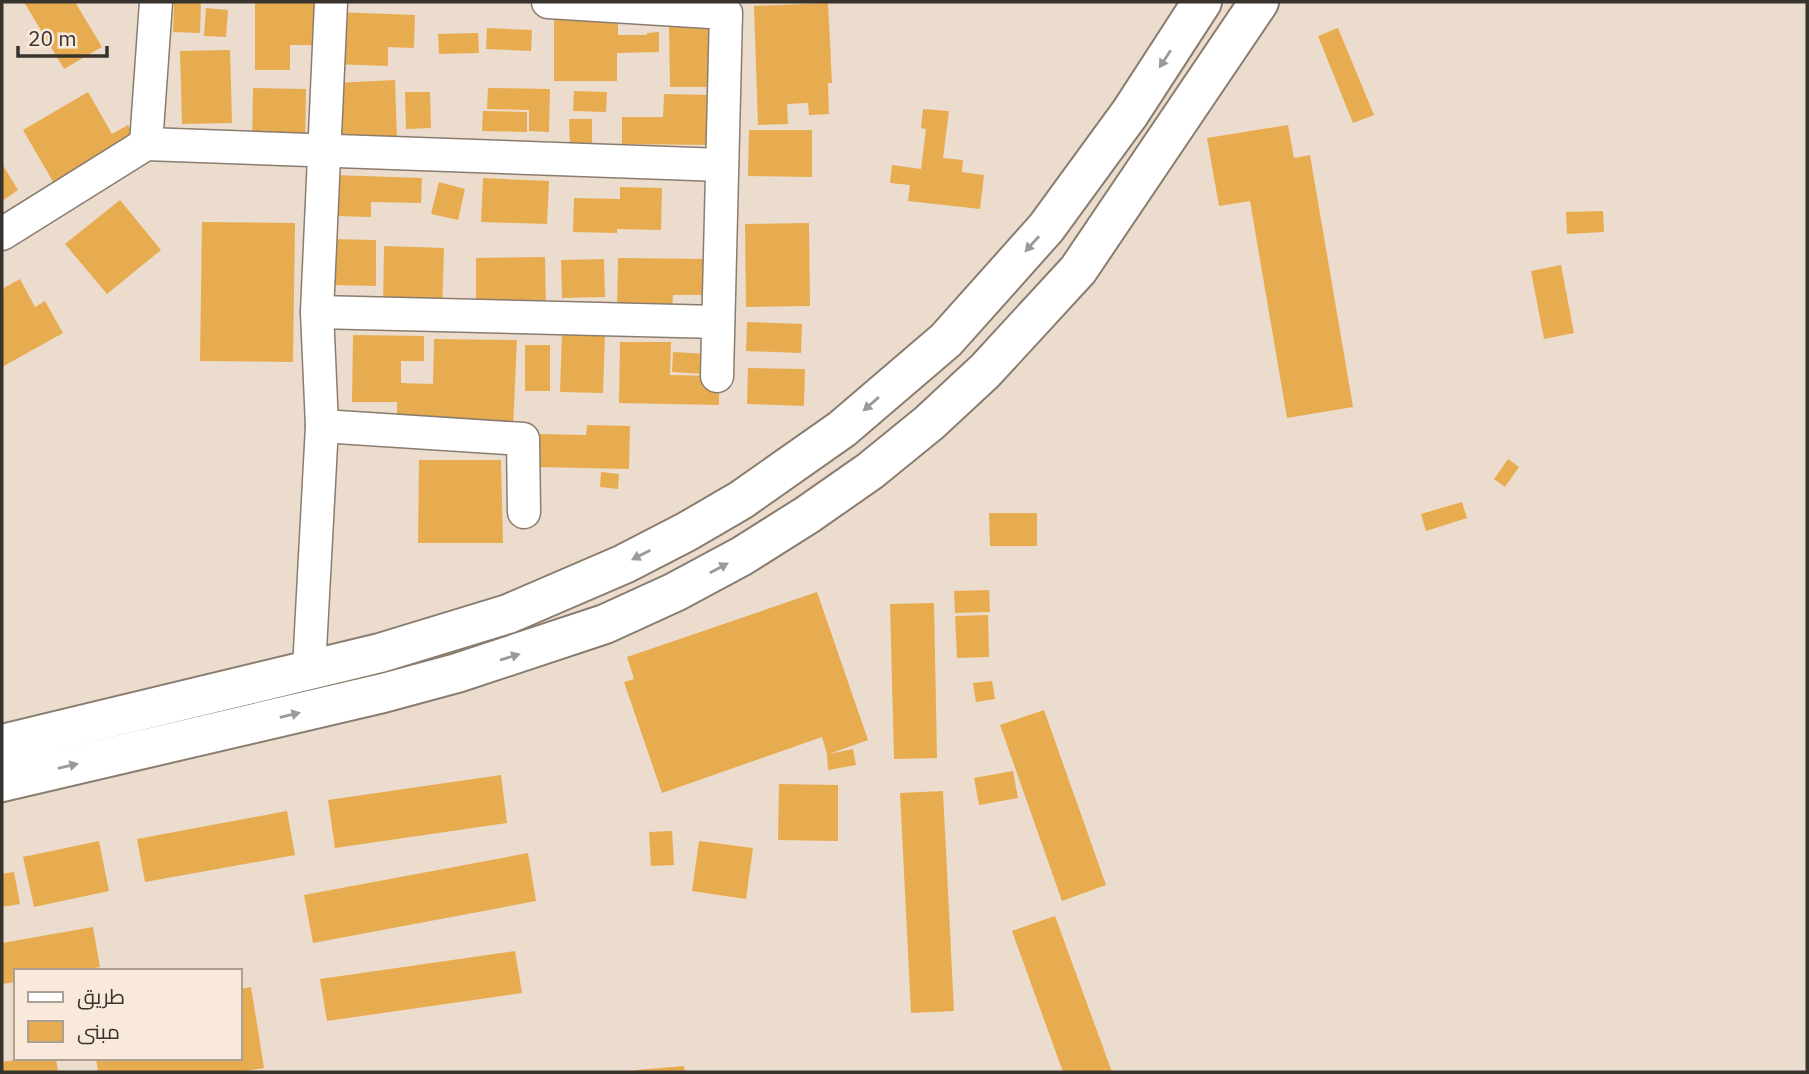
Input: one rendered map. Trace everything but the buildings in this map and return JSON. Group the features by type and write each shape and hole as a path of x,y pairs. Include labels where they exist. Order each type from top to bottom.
{"main road":[{"path":"2,744 445,635 508,614 577,585 687,532 741,500 842,429 946,340 1046,228 1130,114 1202,2"},
{"path":"2,782 470,670 605,624 675,592 742,556 870,471 929,423 985,371 1078,270 1259,2"}],"street":[{"path":"309,669 322,426 317,312 331,2"},
{"path":"548,2 726,13 717,376"},
{"path":"146,144 152,8"},
{"path":"2,234 146,144 722,165"},
{"path":"317,312 718,322"},
{"path":"322,426 523,439 524,512"}]}
